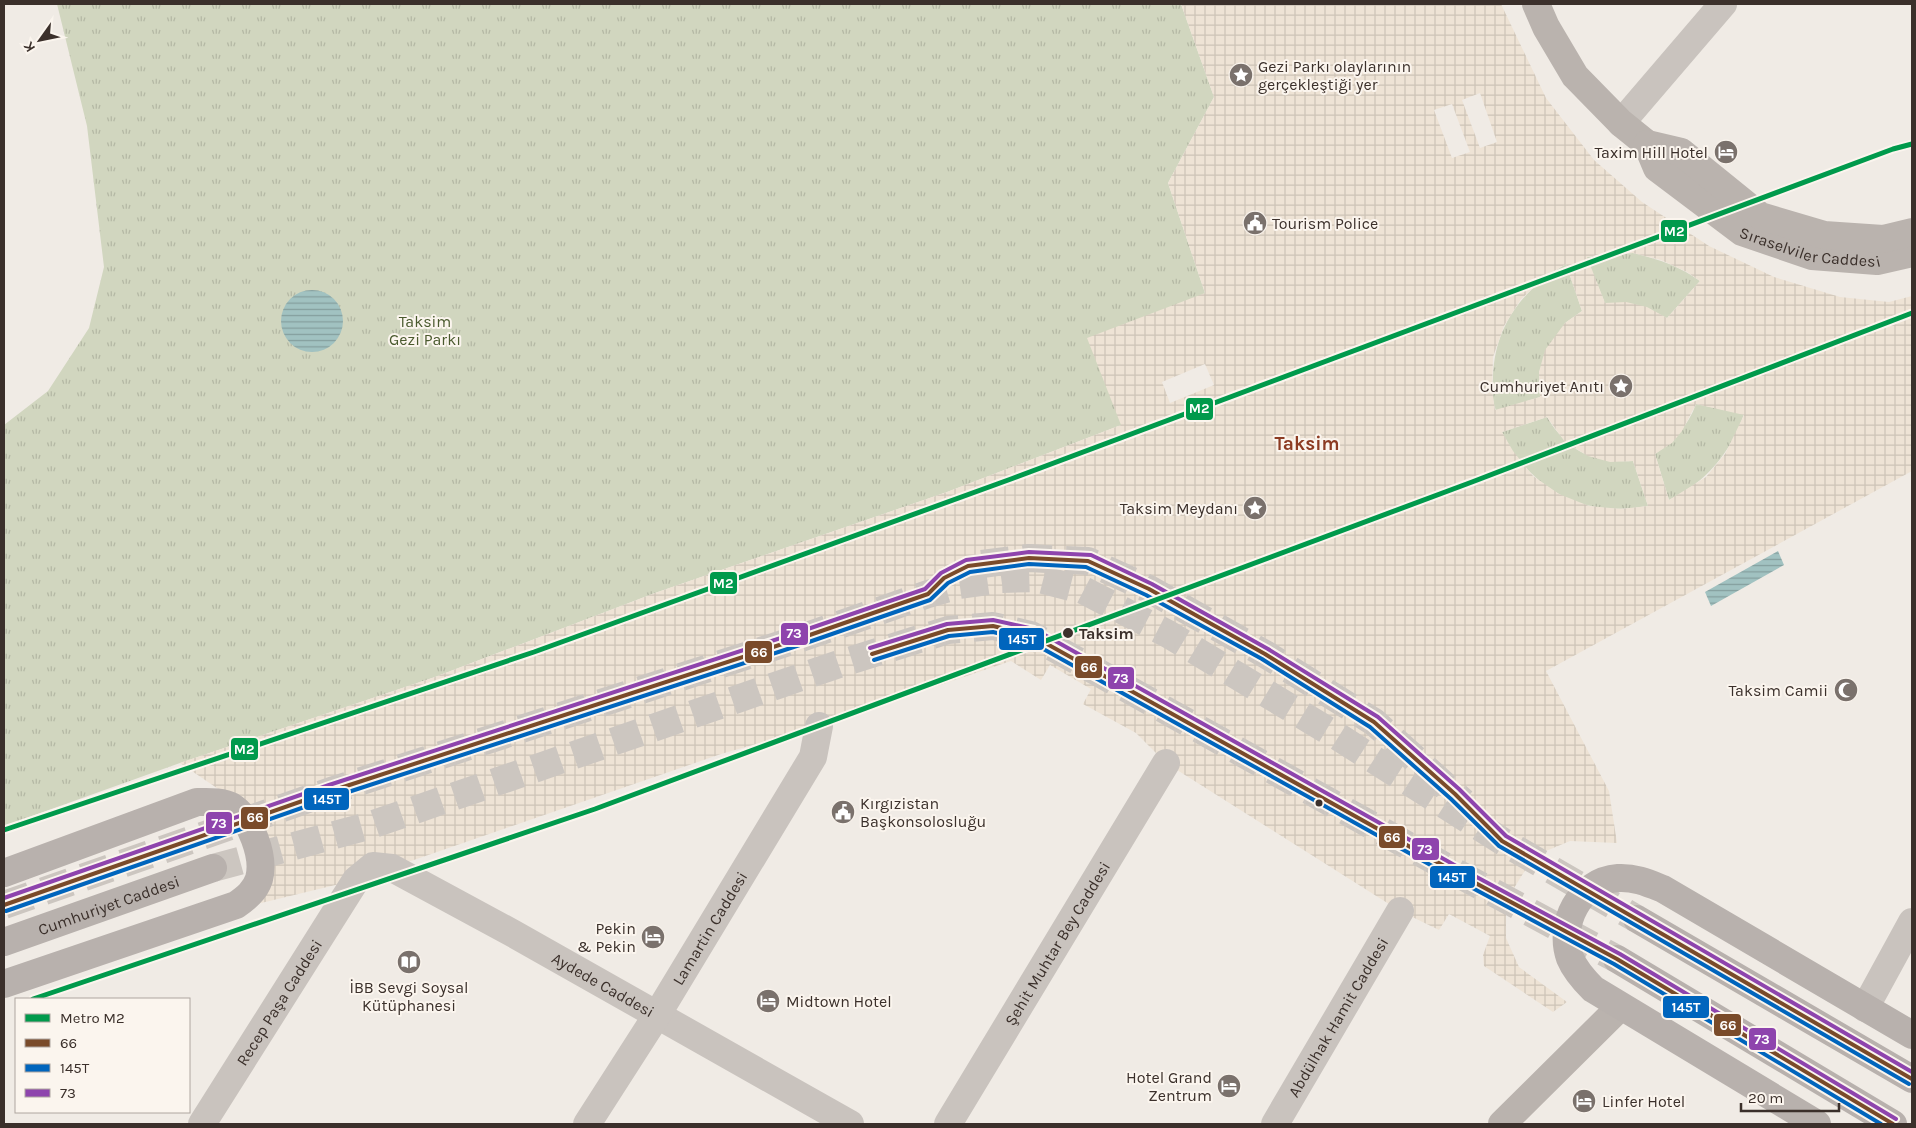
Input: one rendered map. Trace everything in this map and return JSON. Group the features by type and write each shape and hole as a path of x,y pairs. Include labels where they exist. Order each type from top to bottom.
{"main road":[{"path":"1536,4 1546,26 1575,76 1621,122 1647,144"},
{"name":"Sıraselviler Caddesi","path":"1647,144 1681,152 1760,216 1824,235 1883,239 1912,232"},
{"name":"Sıraselviler Caddesi","path":"1647,144 1657,168 1742,232 1812,256 1877,261 1912,253"},
{"path":"4,873 197,802 224,804 240,814 253,836 260,864 259,879 254,889 236,905 4,984"},
{"name":"Cumhuriyet Caddesi","path":"4,942 213,868"},
{"path":"1817,1124 1593,989 1571,960 1566,944 1570,915 1578,901 1592,888 1618,878 1636,880 1663,888 1912,1035"},
{"path":"1637,919 1912,1079"},
{"path":"1617,959 1893,1124"},
{"path":"1508,1123 1620,1007"}],"street":[{"path":"1621,122 1723,4"},
{"name":"Lamartin Caddesi","path":"587,1124 657,1015 813,757 819,726"},
{"name":"Şehit Muhtar Bey Caddesi","path":"948,1124 1166,763"},
{"name":"Aydede Caddesi","path":"356,880 373,866 392,868 514,934 850,1124"},
{"name":"Recep Paşa Caddesi","path":"202,1124 356,880"},
{"name":"Abdülhak Hamit Caddesi","path":"1274,1124 1400,911"},
{"path":"1865,1008 1912,922"}],"green space":[{"name":"Taksim Gezi Parkı","path":"57,4 1181,4 1214,97 1168,183 1205,293 1121,425 947,492 655,593 435,677 180,763 4,826 4,425 48,391 89,328 104,267 87,126"},
{"path":"1633,253 1668,264 1700,281 1667,318 1637,306 1622,303 1605,303 1586,257"},
{"path":"1566,264 1582,311 1565,323 1539,372 1540,397 1496,411 1492,389 1495,358 1499,341 1506,325 1514,310 1525,297 1537,285"},
{"path":"1696,404 1744,414 1732,442 1715,465 1694,485 1669,500 1655,454 1680,432"},
{"path":"1547,417 1564,439 1583,453 1606,460 1633,461 1648,506 1620,509 1591,506 1564,496 1538,479 1517,457 1502,432"}],"shaded area":[{"name":"Taksim Meydanı","path":"1181,4 1501,4 1546,98 1594,160 1642,202 1709,246 1774,277 1840,297 1889,302 1912,296 1912,471 1546,671 1609,791 1617,843 1570,841 1534,856 1506,901 1506,938 1519,967 1567,1002 1553,1012 1484,966 1483,955 1490,936 1449,914 1439,930 1400,911 1166,763 1136,733 1083,704 1091,689 1050,665 1041,680 1011,661 819,726 721,754 356,880 249,906 264,886 233,799 180,763 435,677 655,593 947,492 1121,425 1087,338 1205,293 1168,183 1214,97","holes":["1480,93 1497,142 1480,148 1462,100","1452,104 1470,152 1452,158 1434,110","1633,253 1661,260 1687,272 1700,281 1667,318 1647,307 1626,302 1605,303 1587,257 1604,254","1566,264 1582,311 1565,323 1545,350 1539,372 1540,397 1495,410 1492,390 1493,357 1504,326 1521,299 1546,276","1205,364 1214,385 1170,403 1162,382","1696,404 1744,415 1725,454 1706,477 1669,500 1655,454 1672,443 1682,431","1547,417 1565,442 1588,456 1610,462 1633,461 1648,506 1621,509 1589,506 1559,494 1533,476 1513,451 1502,432"]}],"water":[{"path":"312,290 324,293 334,299 340,309 343,321 340,333 334,343 324,349 312,352 300,349 290,343 284,333 281,321 284,309 290,299 300,293"},
{"path":"1778,551 1784,565 1711,606 1705,592"}],"tunnel":[{"path":"982,564 1029,558 1088,561 1149,589 1265,654 1374,722 1463,802"},
{"path":"4,905 331,791 804,637 928,594 959,585 1002,579 1035,578 1083,590 1168,634 1337,736 1502,841 1637,919"},
{"path":"213,868 368,826 839,664 948,630 993,626 1031,635 1455,872 1617,959"}],"metro line":[{"name":"M2","path":"4,830 534,652 1011,479 1893,149 1912,144"},
{"name":"M2","path":"36,998 595,809 1472,482 1912,313"}],"transit line":[{"name":"73","path":"4,898 329,785 925,589 941,573 966,560 1029,552 1091,555 1152,584 1268,649 1378,717 1459,789 1506,836 1912,1072"},
{"name":"66","path":"4,905 331,791 804,637 928,594 944,578 968,566 1029,558 1088,561 1149,589 1265,654 1374,722 1455,794 1502,841 1912,1079"},
{"name":"145T","path":"6,911 333,797 806,643 930,600 948,583 970,572 1029,564 1086,567 1146,595 1262,659 1370,727 1451,799 1499,846 1909,1084"},
{"name":"73","path":"870,648 947,624 993,620 1034,629 1458,867 1620,954 1896,1119"},
{"name":"66","path":"872,654 948,630 993,626 1031,635 1455,872 1617,959 1893,1124"},
{"name":"145T","path":"874,660 949,636 993,632 1029,641 1452,877 1614,964 1881,1124"}],"place":[{"name":"Gezi Parkı olaylarının gerçekleştiği yer","path":"1241,75"},
{"name":"Taxim Hill Hotel","path":"1726,152"},
{"name":"Tourism Police","path":"1255,223"},
{"name":"Cumhuriyet Anıtı","path":"1621,386"},
{"name":"Taksim Meydanı","path":"1255,508"},
{"name":"Taksim","path":"1068,633"},
{"name":"Taksim Camii","path":"1846,690"},
{"name":"Kırgızistan Başkonsolosluğu","path":"843,812"},
{"name":"Pekin & Pekin","path":"653,937"},
{"name":"İBB Sevgi Soysal Kütüphanesi","path":"409,962"},
{"name":"Midtown Hotel","path":"768,1001"},
{"name":"Hotel Grand Zentrum","path":"1229,1086"},
{"name":"Linfer Hotel","path":"1584,1101"}],"district":[{"name":"Taksim","path":"1307,443"}]}
